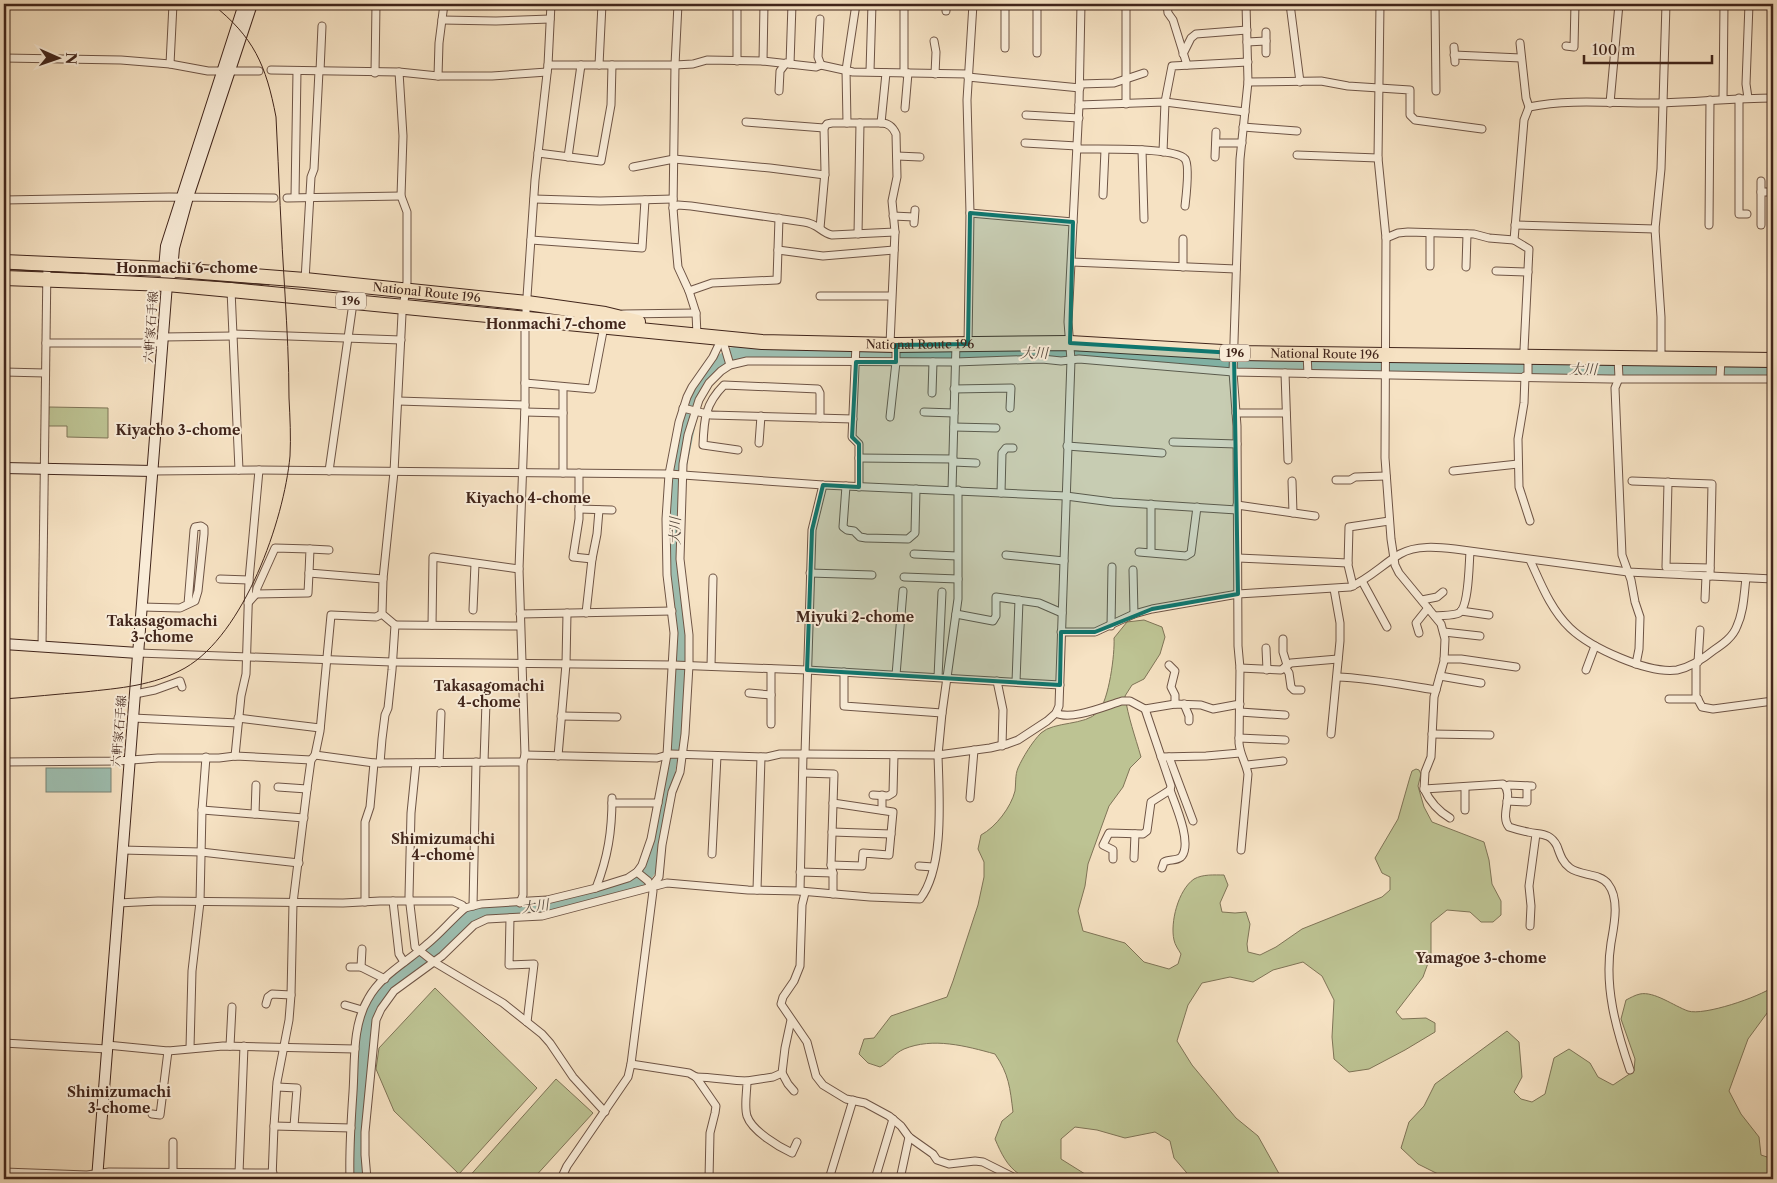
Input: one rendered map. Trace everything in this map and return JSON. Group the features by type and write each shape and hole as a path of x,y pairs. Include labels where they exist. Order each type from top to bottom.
{"highway":[{"name":"National Route 196","path":"4,262 168,269 406,290 527,303 605,320 697,335 762,342 856,347 895,352 1070,352 1307,358 1385,366 1528,361 1618,362 1661,358 1721,363 1773,360"},
{"name":"National Route 196","path":"4,278 167,284 526,318 605,320"}],"main road":[{"name":"六軒家石手線","path":"226,71 244,4"},
{"name":"六軒家石手線","path":"97,1177 163,340 168,269 166,246 226,71 252,4"},
{"path":"4,468 153,471"},
{"path":"4,644 138,652"}],"street":[{"path":"170,64 173,4"},
{"path":"375,73 376,4"},
{"path":"438,76 439,43 444,4"},
{"path":"520,903 523,895 524,759 519,569 525,408 526,318 538,153 548,68 550,4"},
{"path":"599,65 602,4"},
{"path":"678,4 675,65 673,208 678,267 696,312 697,335"},
{"path":"736,4 737,61"},
{"path":"763,61 764,4"},
{"path":"779,91 780,71 788,64 792,4"},
{"path":"847,124 846,70 856,4"},
{"path":"870,71 872,4"},
{"path":"904,4 905,108"},
{"path":"367,1179 365,1132 376,1020 394,991 433,962 474,925 487,919 542,916 650,884 667,883 920,899 928,886 933,867 939,823 938,755 946,678 956,614 958,579 953,461 954,389 970,213 966,119 973,4"},
{"path":"1005,4 1005,48"},
{"path":"1037,53 1038,4"},
{"path":"4,762 235,756 313,758 377,763 416,763 480,762 558,756 657,758 669,755 761,757 780,754 938,755 1002,746 1018,740 1047,721 1056,713 1059,706 1068,446 1070,352 1068,322 1079,118 1081,4"},
{"path":"1126,4 1126,104"},
{"path":"1167,4 1168,13 1173,20 1186,65"},
{"path":"1242,850 1248,774 1247,765 1240,752 1239,738 1237,444 1233,371 1242,143 1248,82 1246,4"},
{"path":"1290,4 1300,82"},
{"path":"1380,4 1378,158 1386,238 1386,476 1389,521 1394,558 1399,573 1442,624 1444,632 1444,659 1434,697 1431,757 1425,772 1424,789 1428,799 1440,812 1450,818"},
{"path":"1435,4 1436,91"},
{"path":"1566,46 1574,46 1575,4"},
{"path":"1610,103 1620,4"},
{"path":"1661,358 1661,317 1655,229 1661,169 1666,4"},
{"path":"1723,99 1724,4"},
{"path":"1748,98 1746,84 1749,4"},
{"path":"442,20 550,19"},
{"path":"820,19 818,57 821,65"},
{"path":"305,280 311,177 314,169 322,26"},
{"path":"1183,54 1196,34 1247,30"},
{"path":"1266,32 1266,53"},
{"path":"934,41 936,52 935,74"},
{"path":"1247,42 1266,41"},
{"path":"1514,240 1524,120 1529,107 1526,98 1520,43"},
{"path":"1454,55 1521,58"},
{"path":"4,58 122,60 170,64 208,71 259,71"},
{"path":"271,70 400,72 438,76 492,76 581,65 675,65 693,64 707,60 763,61 816,67 821,65 846,70 968,76 1080,86 1114,83 1144,73"},
{"path":"1163,152 1166,102 1172,66 1248,62"},
{"path":"568,156 581,65"},
{"path":"538,153 601,161 611,105 612,65"},
{"path":"295,197 297,71"},
{"path":"382,614 383,579 394,472 401,340 406,290 407,212 401,196 403,136 400,72"},
{"path":"881,123 886,73"},
{"path":"1248,82 1321,81 1410,90 1410,115 1415,120 1482,129"},
{"path":"1529,107 1560,102 1663,103 1739,98 1773,98"},
{"path":"1739,98 1739,214 1747,214"},
{"path":"1709,225 1710,100"},
{"path":"1079,105 1166,102 1245,112"},
{"path":"1026,115 1079,118"},
{"path":"746,122 824,128"},
{"path":"858,234 860,123"},
{"path":"820,228 824,175 824,128 827,124 881,123 890,126 896,134 897,156 897,177 892,201 895,232 891,296 895,352 890,417"},
{"path":"1243,127 1297,131"},
{"path":"1215,157 1216,132"},
{"path":"1025,143 1105,150 1142,150 1173,154 1186,160 1185,206"},
{"path":"1216,143 1242,143"},
{"path":"1103,195 1105,150"},
{"path":"1142,150 1144,219"},
{"path":"1296,155 1378,158"},
{"path":"897,156 920,157"},
{"path":"633,167 674,159 824,175"},
{"path":"1761,181 1761,225"},
{"path":"1761,192 1773,192"},
{"path":"287,198 401,196"},
{"path":"4,200 184,197 274,198"},
{"path":"534,199 600,202 673,199"},
{"path":"531,240 642,248 645,200"},
{"path":"673,208 684,205 812,223 832,236 895,232"},
{"path":"970,213 1073,222"},
{"path":"893,216 914,217"},
{"path":"689,291 712,283 776,280 779,218"},
{"path":"1515,225 1655,229"},
{"path":"1386,238 1398,233 1408,232 1467,234 1514,240 1529,249 1524,350 1528,361 1518,439 1518,464 1519,487 1530,521"},
{"path":"1430,233 1430,266"},
{"path":"1466,267 1467,234"},
{"path":"1183,239 1183,267"},
{"path":"778,250 823,256 894,250"},
{"path":"1072,262 1236,269"},
{"path":"42,646 46,469 47,264"},
{"path":"1496,271 1528,272"},
{"path":"329,471 354,285"},
{"path":"231,290 239,470"},
{"path":"820,296 891,296"},
{"path":"525,383 592,390 605,320 696,312"},
{"path":"46,343 163,340 233,335 401,340"},
{"path":"722,338 725,354 730,363"},
{"path":"650,884 659,877 662,846 672,792 680,772 682,755 688,665 688,616 680,559 682,475 692,387 713,356 722,338"},
{"path":"856,347 852,437 859,444 859,486"},
{"path":"350,1179 355,1049 362,1010 368,998 385,979 404,962 421,953 465,908 481,904 547,900 596,888 639,873 651,839 669,755 675,665 674,633 667,575 666,531 671,474 690,410 699,400 709,383 730,363 747,361 856,361 895,352 933,362 958,351 1070,352 1079,359 1233,371 1285,373 1385,366 1527,375 1773,379"},
{"path":"1307,358 1308,372"},
{"path":"932,394 933,362"},
{"path":"1618,362 1619,377 1615,388 1617,475 1622,555 1631,580 1634,602 1640,617 1639,649 1636,664"},
{"path":"1720,377 1721,363"},
{"path":"4,372 45,373"},
{"path":"1285,373 1288,460"},
{"path":"738,450 702,444 705,414 718,391 724,385 818,389 820,393 820,418"},
{"path":"563,386 563,473"},
{"path":"954,389 1011,388 1010,408"},
{"path":"398,401 525,408 563,413"},
{"path":"690,410 705,414 853,419"},
{"path":"924,412 954,413"},
{"path":"1236,413 1286,413"},
{"path":"759,443 761,416"},
{"path":"954,427 996,428"},
{"path":"1173,442 1237,444"},
{"path":"1068,446 1162,452"},
{"path":"1001,493 1002,453 1006,448 1013,448"},
{"path":"859,458 976,463"},
{"path":"1453,471 1518,464"},
{"path":"235,756 241,696 246,674 249,580 259,470"},
{"path":"153,471 259,470 671,474 823,485 1066,496 1112,502 1237,508 1315,516"},
{"path":"579,473 579,509 573,557 592,559"},
{"path":"1336,480 1386,476"},
{"path":"1292,481 1293,513"},
{"path":"1632,481 1712,484 1710,568 1705,599"},
{"path":"1668,482 1666,567 1710,568"},
{"path":"823,485 812,530 802,773 800,966 781,1004 807,1042 816,1076 823,1085 846,1099 875,1108 894,1119 909,1137 933,1154 937,1160 950,1164 975,1160 1017,1179"},
{"path":"846,486 843,527 854,531 860,537 908,540 915,533 916,489"},
{"path":"1151,504 1151,552"},
{"path":"1139,552 1186,556 1191,553 1197,507"},
{"path":"579,509 612,510"},
{"path":"586,613 599,510"},
{"path":"1353,586 1348,563 1349,527 1389,521"},
{"path":"142,607 180,608 195,601 198,591 204,534 204,528 201,526 195,527 194,530 188,604"},
{"path":"1015,546 1010,556 1064,560"},
{"path":"248,603 256,594 275,548 329,550"},
{"path":"1061,632 1095,632 1134,614 1166,606 1238,594 1334,589 1353,586 1405,552 1431,548 1628,572 1773,579"},
{"path":"256,594 308,593 310,549"},
{"path":"1461,611 1466,594 1470,552"},
{"path":"914,554 957,556"},
{"path":"432,625 433,556 475,564 519,569"},
{"path":"1238,558 1348,563"},
{"path":"1530,560 1558,615 1570,629 1595,646 1636,664 1658,669 1676,670 1697,662 1734,633 1740,617 1746,578"},
{"path":"473,610 475,564"},
{"path":"1111,626 1112,567"},
{"path":"1132,570 1134,614"},
{"path":"810,573 855,571 872,575"},
{"path":"309,573 383,579"},
{"path":"904,577 958,579"},
{"path":"711,666 713,578"},
{"path":"220,579 249,580"},
{"path":"1362,581 1387,627"},
{"path":"704,587 713,588"},
{"path":"1331,734 1340,623 1334,589"},
{"path":"896,675 903,591"},
{"path":"938,677 942,592"},
{"path":"1422,600 1437,597 1443,592"},
{"path":"956,614 993,620 996,616 996,597 1039,603 1062,613"},
{"path":"1046,606 1062,598"},
{"path":"1016,682 1019,600"},
{"path":"1419,633 1416,623 1428,608"},
{"path":"520,614 672,611"},
{"path":"1435,616 1461,611 1489,615"},
{"path":"558,756 566,664 567,613"},
{"path":"382,614 395,625 520,626"},
{"path":"272,1176 277,1087 289,1020 291,995 293,903 307,789 320,728 331,616 376,617 382,614"},
{"path":"365,902 365,822 370,807 389,699 395,625"},
{"path":"1700,630 1695,687 1702,707 1713,709 1773,701"},
{"path":"1444,632 1480,636"},
{"path":"1283,640 1283,652 1291,687 1294,690 1301,690"},
{"path":"1586,670 1595,646"},
{"path":"1266,648 1267,670"},
{"path":"138,652 392,662 688,665 1060,684"},
{"path":"1240,668 1281,670 1291,663 1338,659"},
{"path":"1444,659 1461,659 1516,667"},
{"path":"1169,665 1175,671 1171,687 1176,695 1175,704"},
{"path":"771,669 771,724"},
{"path":"844,672 844,706 942,713"},
{"path":"1440,676 1481,682"},
{"path":"1337,677 1367,678 1383,683 1436,690"},
{"path":"135,694 155,690 180,681 182,688"},
{"path":"997,681 1003,710 1002,746"},
{"path":"749,693 771,695"},
{"path":"1669,699 1698,700"},
{"path":"1056,713 1071,716 1122,701 1130,701 1145,709 1175,704 1201,704 1213,709 1240,708 1285,715"},
{"path":"473,906 480,762 486,702"},
{"path":"1184,704 1189,721"},
{"path":"1145,709 1193,821"},
{"path":"440,762 441,713"},
{"path":"561,716 617,717"},
{"path":"133,718 238,721 320,728"},
{"path":"1432,734 1490,735"},
{"path":"1239,738 1285,740"},
{"path":"970,798 974,750"},
{"path":"1165,757 1240,752"},
{"path":"873,795 888,796 893,793 894,755"},
{"path":"712,854 717,756"},
{"path":"190,1048 192,971 200,902 202,810 206,757"},
{"path":"757,890 761,757"},
{"path":"1162,868 1164,862 1180,858 1185,849 1184,831 1170,790 1171,786 1165,757"},
{"path":"1247,765 1283,762"},
{"path":"416,763 411,812 410,901 414,947 433,962 484,990 527,1022 550,1043 573,1077 605,1112"},
{"path":"802,773 834,774 832,832 833,894"},
{"path":"1424,789 1498,783 1506,786 1530,786 1527,802 1507,801"},
{"path":"255,814 256,785"},
{"path":"1506,786 1505,820 1509,827 1548,835 1568,867 1581,874 1603,879 1612,892 1616,913 1610,953 1610,998 1617,1031 1630,1070"},
{"path":"1465,787 1465,810"},
{"path":"278,788 307,789"},
{"path":"1113,859 1112,850 1103,845 1109,833 1143,834 1147,831 1151,802 1170,790"},
{"path":"882,795 882,810"},
{"path":"596,888 608,854 612,801 658,803"},
{"path":"800,872 862,866 863,853 889,855 892,812 833,803"},
{"path":"202,810 304,818"},
{"path":"832,832 891,834"},
{"path":"1134,858 1135,834"},
{"path":"1530,926 1529,886 1536,834"},
{"path":"122,850 201,852 299,863"},
{"path":"919,866 933,867"},
{"path":"561,1179 567,1166 624,1083 631,1064 653,890 639,873"},
{"path":"393,901 399,954 404,962"},
{"path":"118,903 453,901 465,908"},
{"path":"510,918 509,965 534,964 527,1022"},
{"path":"361,967 362,949"},
{"path":"350,967 361,967 385,979"},
{"path":"266,1004 268,996 272,994 291,995"},
{"path":"345,1005 362,1010"},
{"path":"230,1046 232,1007"},
{"path":"791,1020 782,1073 794,1091"},
{"path":"4,1043 168,1051 230,1046 355,1049"},
{"path":"238,1173 244,1046"},
{"path":"152,1114 160,1115 168,1051"},
{"path":"631,1064 689,1073 696,1077 716,1106 716,1113 710,1133 709,1176 714,1179"},
{"path":"696,1077 712,1076 732,1081 747,1081 773,1077 782,1073"},
{"path":"747,1081 747,1115 751,1124 761,1134 792,1153 797,1142"},
{"path":"277,1087 297,1088 294,1126"},
{"path":"829,1179 853,1100"},
{"path":"875,1179 894,1119"},
{"path":"274,1126 351,1128"},
{"path":"900,1179 909,1137"},
{"path":"173,1173 174,1142"},
{"path":"4,1172 97,1177 109,1172 212,1176 238,1173 272,1176 282,1179"}],"highlighted area":[{"path":"970,213 1073,222 1070,343 1234,353 1238,594 1152,609 1095,632 1061,632 1060,685 807,670 812,530 823,485 859,487 859,444 852,437 856,362 896,362 896,345 968,344"}],"green space":[{"path":"49,407 108,408 108,438 67,437 67,426 48,426"},
{"path":"1144,620 1162,627 1165,637 1160,654 1144,679 1132,685 1125,696 1141,757 1130,768 1123,787 1109,806 1088,864 1085,886 1078,911 1083,931 1125,943 1144,962 1169,969 1178,964 1181,954 1175,944 1173,933 1176,907 1188,884 1197,877 1224,875 1228,885 1220,903 1222,912 1246,912 1250,924 1247,944 1248,952 1260,955 1276,947 1302,929 1382,897 1390,890 1390,877 1382,873 1375,858 1398,819 1412,771 1416,769 1421,774 1418,786 1424,807 1432,822 1484,842 1489,860 1492,884 1501,901 1501,915 1493,922 1481,922 1470,912 1447,910 1431,923 1431,955 1423,977 1396,1012 1402,1019 1426,1018 1435,1023 1435,1032 1369,1069 1349,1072 1334,1059 1332,1037 1334,1000 1322,976 1303,962 1273,970 1253,982 1230,977 1202,983 1188,1005 1177,1041 1192,1065 1236,1118 1258,1136 1282,1179 1192,1179 1174,1158 1170,1141 1155,1132 1125,1138 1097,1130 1075,1127 1061,1139 1061,1159 1093,1179 1044,1180 1025,1177 1015,1171 1008,1163 995,1139 1002,1121 1013,1112 1010,1088 1006,1075 995,1054 949,1044 915,1045 897,1053 880,1067 868,1063 859,1054 864,1039 874,1038 891,1016 947,997 978,905 984,877 984,862 978,849 981,835 997,822 1006,810 1015,791 1018,768 1028,750 1041,733 1047,729 1078,722 1098,712 1108,688 1114,638 1127,622"},
{"path":"1773,987 1773,1005 1748,1039 1729,1091 1741,1114 1759,1137 1761,1155 1773,1159 1773,1179 1448,1179 1418,1164 1401,1148 1409,1122 1424,1106 1435,1084 1507,1031 1519,1042 1522,1077 1514,1092 1521,1099 1532,1102 1545,1094 1554,1058 1569,1049 1590,1063 1598,1077 1613,1085 1634,1071 1635,1059 1621,1019 1626,1000 1640,994 1646,994 1664,999 1688,1011 1696,1012 1731,1005 1756,996"},
{"path":"435,988 537,1088 459,1174 394,1111 376,1069 379,1048"},
{"path":"556,1079 593,1113 533,1179 467,1179"}],"shaded area":[{"path":"46,768 111,768 111,792 46,792"}],"waterway":[{"name":"大川","path":"358,1179 361,1090 368,1021 383,994 412,967 450,937 468,919 483,910 542,907 637,881 650,868 670,759 681,715 682,646 674,560 676,482 692,405 700,388 720,363 732,355 753,352 810,354 947,352 1079,353 1250,366 1376,367"},
{"name":"大川","path":"1393,367 1773,372"}],"tram line":[{"path":"4,699 136,685 161,679 185,668 206,652 225,630 243,603 270,543 286,482 290,456 288,346 276,117 268,82 256,53 238,28 212,4"},
{"path":"4,269 269,285"}],"district":[{"name":"Honmachi 6-chome","path":"187,268"},
{"name":"Honmachi 7-chome","path":"556,324"},
{"name":"Kiyacho 3-chome","path":"178,430"},
{"name":"Kiyacho 4-chome","path":"528,498"},
{"name":"Miyuki 2-chome","path":"855,617"},
{"name":"Takasagomachi 3-chome","path":"162,630"},
{"name":"Takasagomachi 4-chome","path":"489,694"},
{"name":"Shimizumachi 4-chome","path":"443,848"},
{"name":"Yamagoe 3-chome","path":"1481,958"},
{"name":"Shimizumachi 3-chome","path":"119,1100"}]}
